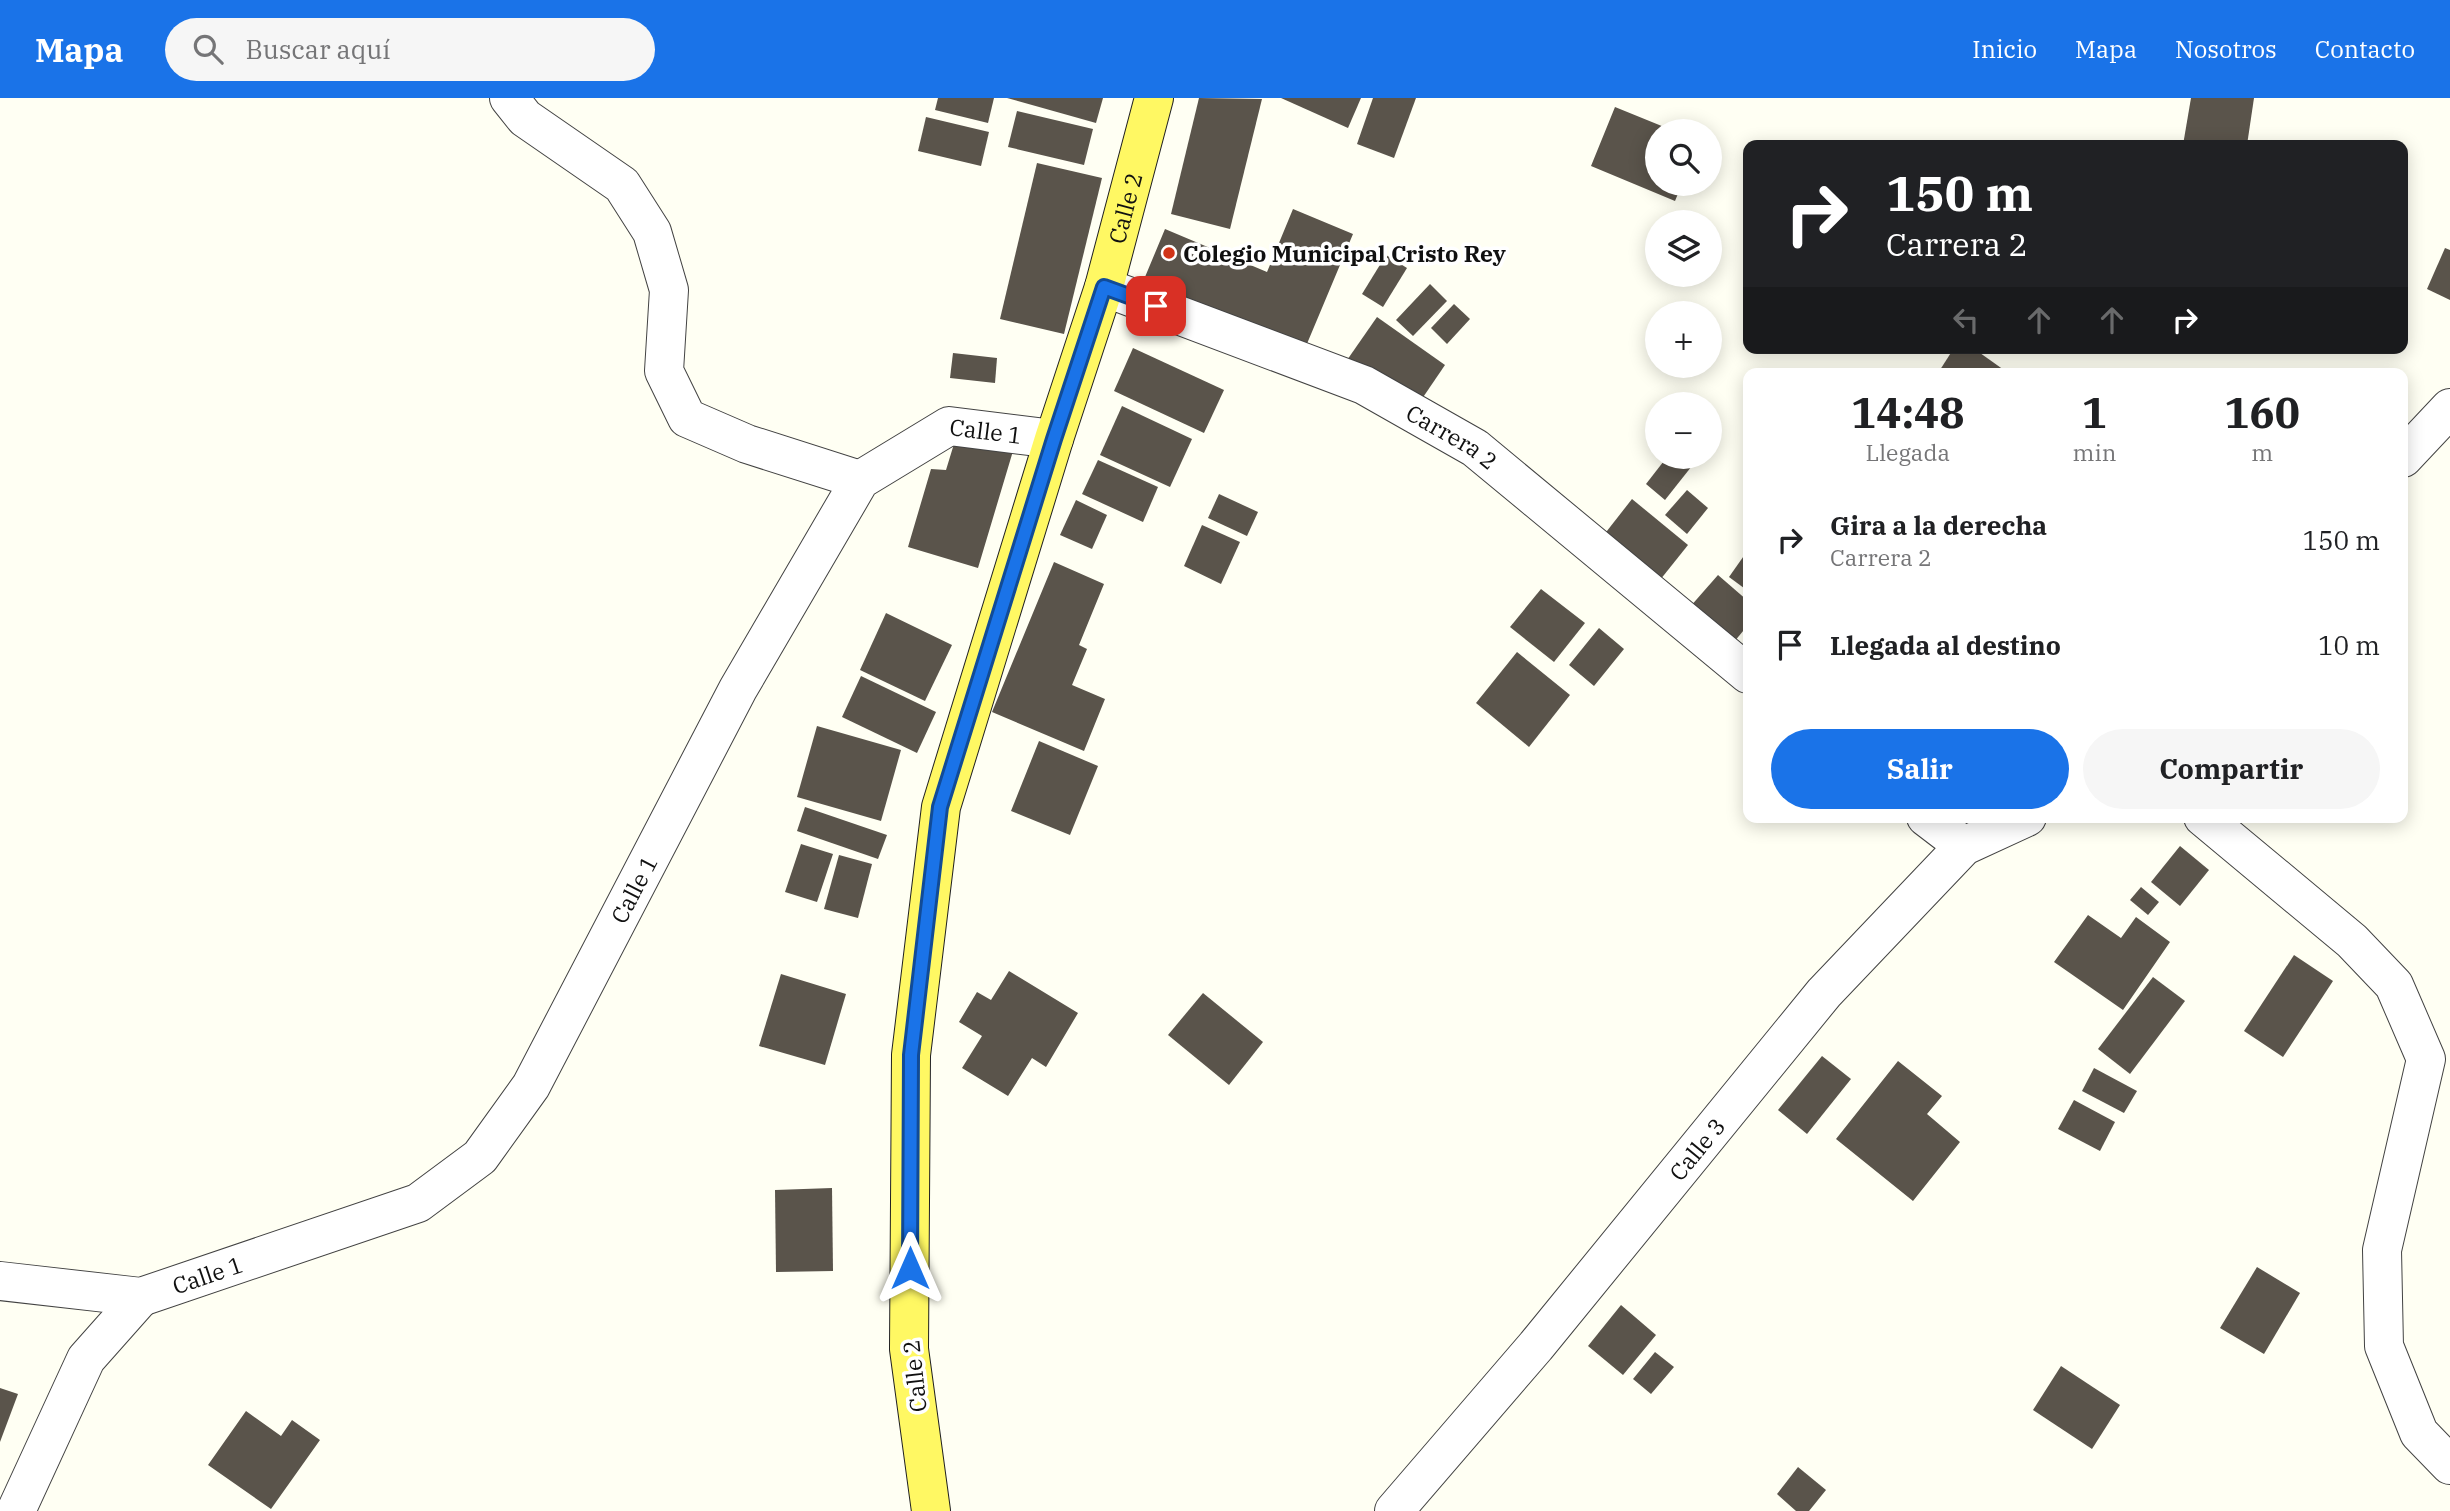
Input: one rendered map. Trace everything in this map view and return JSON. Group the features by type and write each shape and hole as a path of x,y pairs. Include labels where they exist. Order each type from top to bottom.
{"main road":[{"name":"Calle 2","path":"931,1511 909,1349 911,1055 940,807 1104,287 1154,98"}],"street":[{"path":"509,98 525,118 622,185 652,232 669,290 664,370 687,418 747,444 860,480"},
{"name":"Carrera 2","path":"1104,287 1364,385 1475,449 1743,670"},
{"path":"2408,453 2450,408"},
{"name":"Calle 1","path":"141,1297 418,1203 480,1157 531,1086 738,689 860,480 949,426 1054,439"},
{"path":"1934,823 1964,846"},
{"name":"Calle 3","path":"1394,1511 1536,1346 1824,993 1964,846 2014,823"},
{"path":"2210,823 2352,941 2394,985 2426,1059 2382,1250 2385,1346 2419,1433 2450,1465"},
{"path":"0,1281 141,1297"},
{"path":"16,1511 86,1359 141,1297"}],"building":[{"path":"938,98 994,98 988,123 935,110"},
{"path":"1007,98 1103,98 1096,123"},
{"path":"1199,98 1262,99 1230,229 1171,214"},
{"path":"1281,98 1361,98 1348,128"},
{"path":"1373,98 1416,98 1394,158 1357,144"},
{"path":"2191,98 2254,98 2248,140 2184,140"},
{"path":"1615,107 1645,119 1645,188 1591,166"},
{"path":"1017,111 1093,129 1084,165 1008,147"},
{"path":"926,117 989,132 981,166 918,151"},
{"path":"1037,163 1102,178 1064,334 1000,319"},
{"path":"1663,196 1677,196 1675,201"},
{"path":"1293,209 1353,234 1301,358 1140,289 1165,229 1267,272"},
{"path":"2445,248 2450,250 2450,300 2427,289"},
{"path":"1386,255 1407,268 1383,307 1362,294"},
{"path":"1430,284 1447,301 1413,336 1396,320"},
{"path":"1454,304 1470,319 1447,344 1431,328"},
{"path":"1377,317 1445,365 1413,412 1345,363"},
{"path":"1133,348 1224,390 1204,433 1114,391"},
{"path":"953,353 997,358 995,383 950,378"},
{"path":"1950,354 1981,354 2001,368 1941,368"},
{"path":"1122,406 1192,439 1170,487 1100,455"},
{"path":"957,434 1013,451 978,568 908,547 931,469 946,470"},
{"path":"1098,460 1158,487 1143,522 1082,494"},
{"path":"1658,469 1690,469 1665,500 1646,484"},
{"path":"1687,490 1708,508 1687,534 1665,515"},
{"path":"1219,494 1258,512 1247,536 1208,518"},
{"path":"1632,499 1688,545 1652,590 1596,545"},
{"path":"1076,500 1107,515 1092,549 1060,535"},
{"path":"1202,525 1240,542 1221,584 1184,566"},
{"path":"1743,557 1743,587 1729,577"},
{"path":"1054,562 1104,584 1079,645 1087,649 1072,685 1105,699 1084,751 992,712"},
{"path":"1718,575 1743,597 1743,631 1725,653 1682,616"},
{"path":"1541,589 1585,623 1554,662 1510,627"},
{"path":"886,613 952,645 925,701 860,670"},
{"path":"1599,628 1624,649 1594,686 1569,665"},
{"path":"1517,652 1570,695 1529,747 1476,703"},
{"path":"861,676 936,712 917,753 842,717"},
{"path":"817,726 901,750 881,821 797,797"},
{"path":"1039,741 1098,766 1070,835 1011,811"},
{"path":"805,807 887,835 878,859 797,831"},
{"path":"801,844 833,854 817,902 785,892"},
{"path":"2180,846 2209,870 2180,906 2151,882"},
{"path":"839,855 872,864 858,918 824,909"},
{"path":"2141,887 2159,902 2148,915 2130,900"},
{"path":"2088,915 2121,938 2136,917 2170,942 2123,1010 2054,962"},
{"path":"2294,955 2333,981 2283,1057 2244,1031"},
{"path":"1009,971 1078,1013 1046,1067 1032,1058 1008,1096 962,1068 982,1036 959,1022 977,992 991,1000"},
{"path":"781,974 846,994 825,1065 759,1046"},
{"path":"2153,977 2185,1001 2130,1074 2098,1049"},
{"path":"1203,993 1263,1042 1229,1085 1168,1035"},
{"path":"1822,1056 1851,1079 1807,1134 1778,1110"},
{"path":"1898,1061 1942,1096 1927,1114 1960,1142 1913,1201 1836,1139"},
{"path":"2094,1068 2137,1091 2124,1113 2082,1091"},
{"path":"2074,1100 2115,1122 2100,1151 2058,1129"},
{"path":"832,1188 833,1271 776,1272 775,1190"},
{"path":"2257,1267 2300,1293 2264,1354 2220,1328"},
{"path":"1621,1305 1656,1335 1623,1375 1588,1346"},
{"path":"1655,1352 1674,1367 1651,1394 1633,1379"},
{"path":"2061,1366 2120,1405 2092,1449 2033,1410"},
{"path":"0,1388 18,1394 0,1442"},
{"path":"246,1411 281,1436 292,1420 320,1440 271,1509 208,1465"},
{"path":"1798,1467 1826,1490 1809,1511 1796,1511 1777,1494"}],"place":[{"name":"Colegio Municipal Cristo Rey","path":"1169,253"}],"route":[{"path":"910,1268 911,1055 940,807 1104,287 1156,306"}]}
